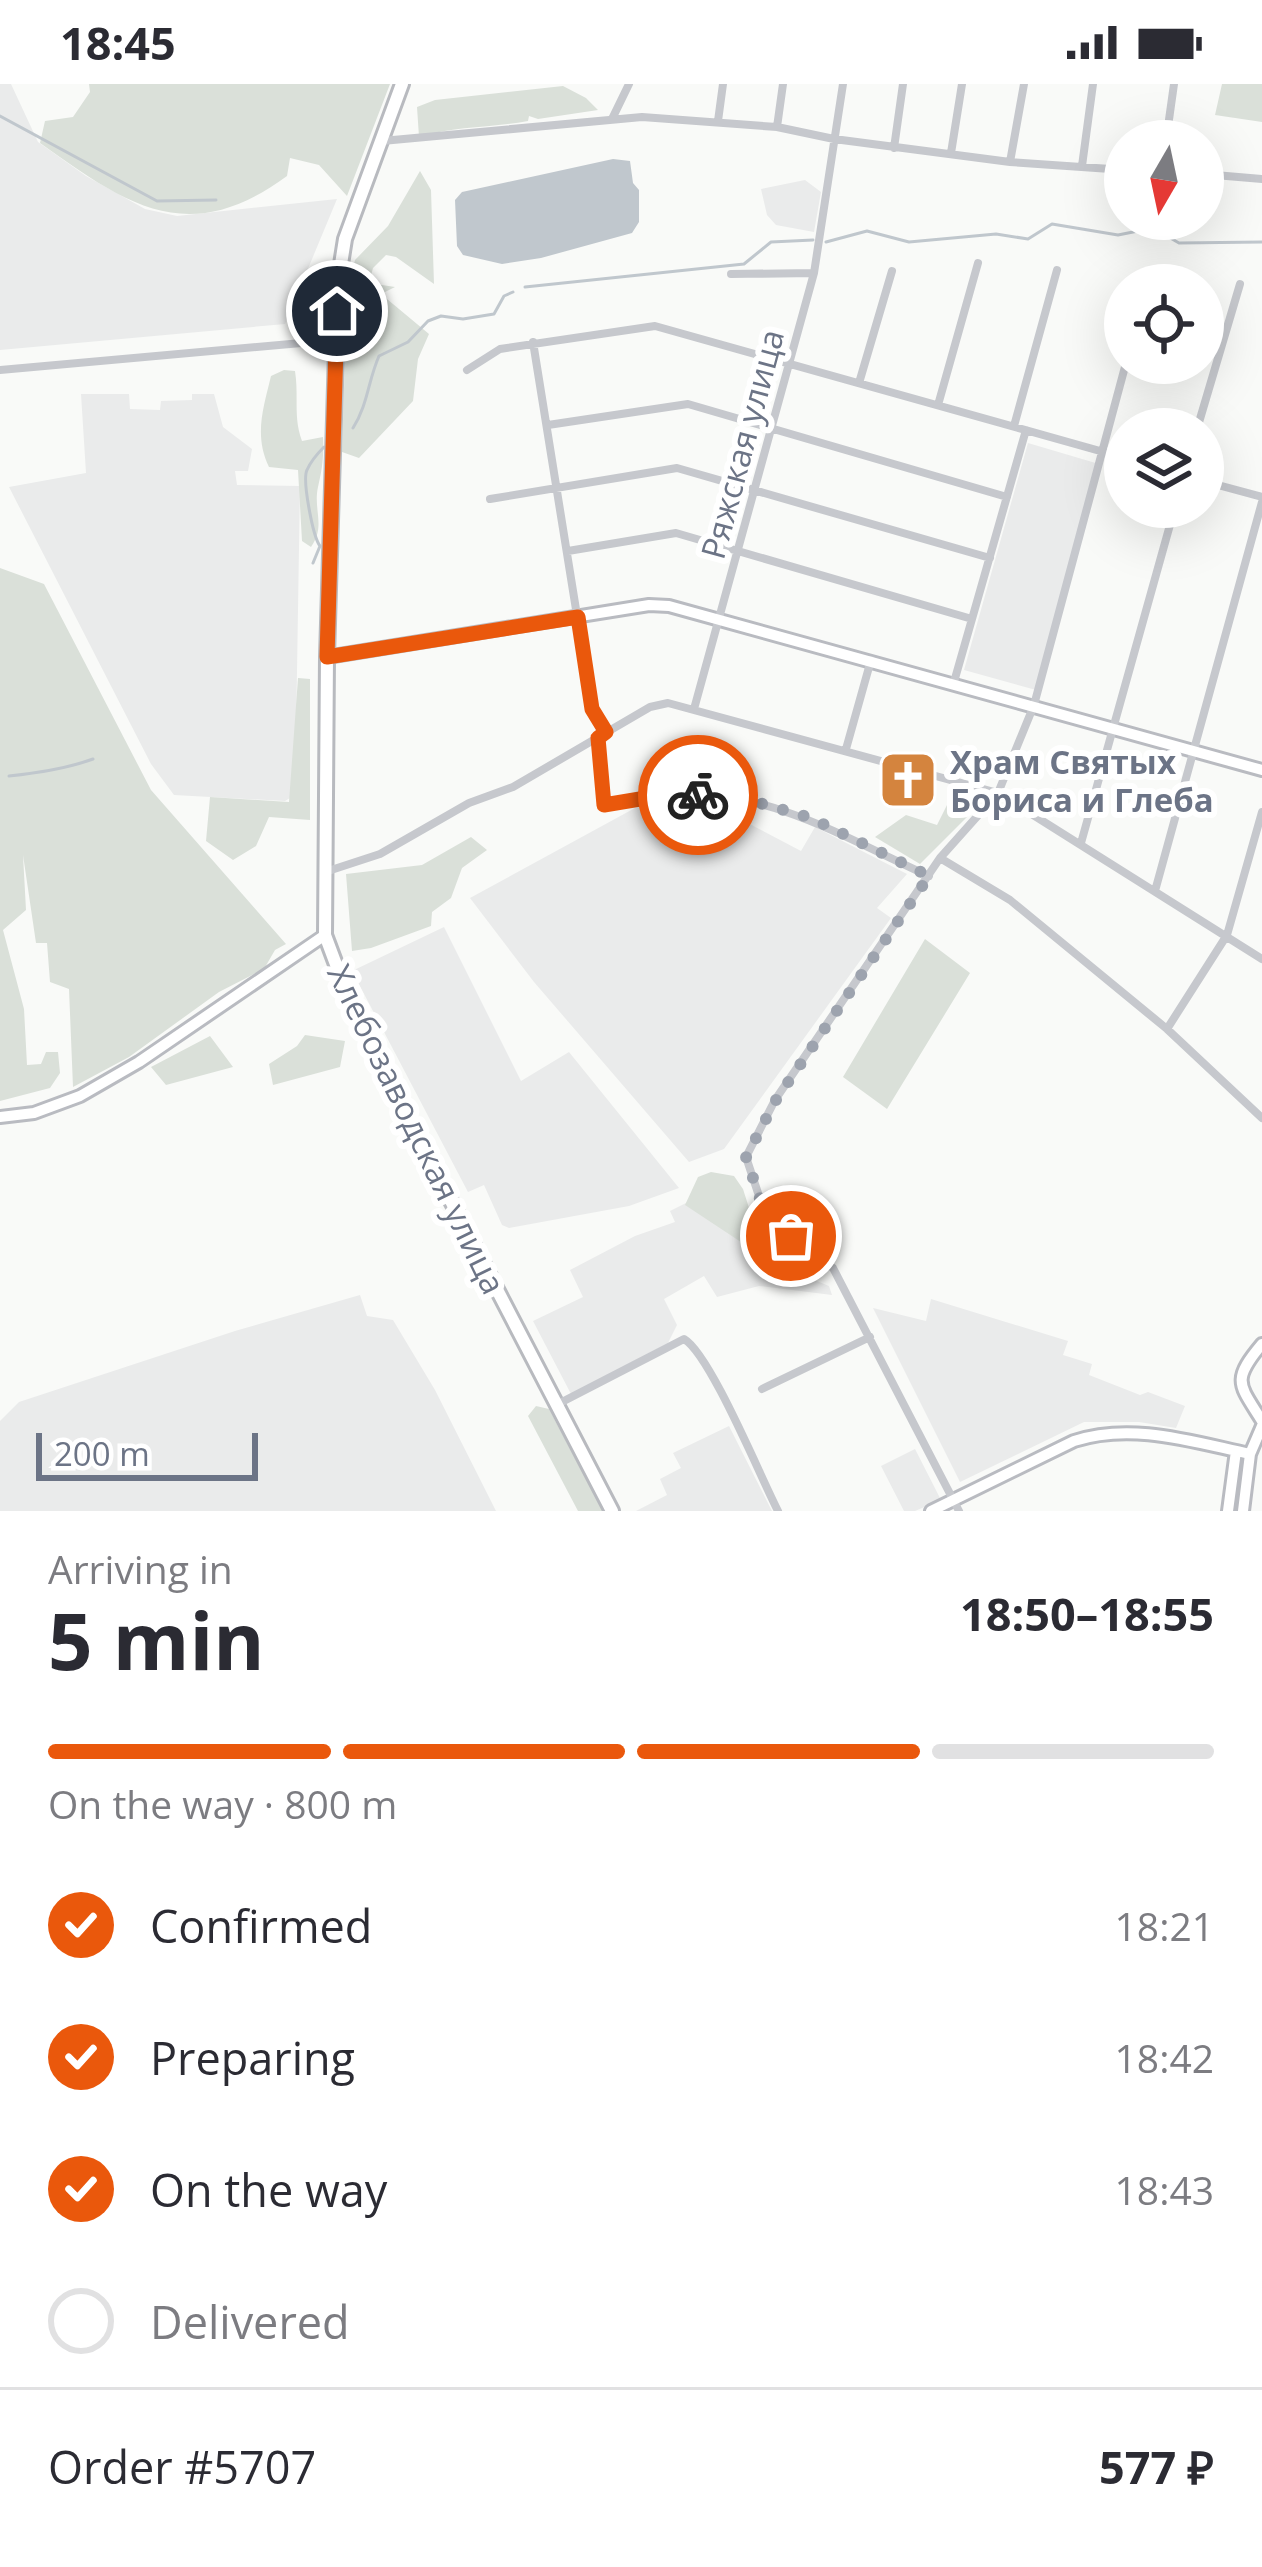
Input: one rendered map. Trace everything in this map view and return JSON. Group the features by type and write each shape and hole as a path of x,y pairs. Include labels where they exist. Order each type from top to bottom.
{"main road":[{"name":"Хлебозаводская улица","path":"402,84 345,239 338,283 325,935 356,1018 613,1511"},
{"path":"327,657 650,605 718,617 1262,770"},
{"path":"0,1117 34,1113 80,1096 139,1062 325,935"},
{"path":"1243,1511 1250,1454 1262,1424 1240,1390 1240,1376 1262,1344"},
{"path":"931,1511 956,1505 1074,1441 1100,1432 1128,1431 1250,1454"},
{"path":"1228,1511 1236,1451"}],"street":[{"path":"611,121 629,84"},
{"path":"718,121 723,84"},
{"path":"777,128 783,84"},
{"name":"Ряжская улица","path":"694,709 814,273 843,84"},
{"path":"894,148 903,84"},
{"path":"951,153 962,84"},
{"path":"1010,162 1024,84"},
{"path":"1082,166 1093,84"},
{"path":"1169,120 1174,84"},
{"path":"381,141 642,117 718,121 894,148 1104,168"},
{"path":"1224,176 1262,179"},
{"path":"938,405 978,263"},
{"path":"1014,426 1058,270"},
{"path":"859,382 892,271"},
{"path":"730,274 814,273"},
{"path":"1203,408 1240,284"},
{"path":"467,370 500,349 655,326 1104,451"},
{"path":"0,370 335,340"},
{"path":"533,342 592,709 602,735 604,805 676,793 778,807 811,818 929,876"},
{"path":"548,425 688,404 1007,497"},
{"path":"954,682 1026,430"},
{"path":"956,1505 833,1268 766,1217 746,1157 776,1100 940,858 998,793 1034,706 1104,459"},
{"path":"490,499 677,467 990,558"},
{"path":"1155,891 1262,499 1224,487"},
{"path":"1081,843 1169,528"},
{"path":"568,550 676,533 973,619"},
{"path":"846,749 871,660"},
{"path":"325,872 380,854 469,803 513,787 650,707 668,703 998,793 1262,959"},
{"path":"1167,1029 1227,935 1262,812"},
{"path":"940,858 1010,900 1167,1029 1262,1118"},
{"path":"762,1389 870,1337"},
{"path":"558,1404 684,1339 696,1346 724,1397 778,1511"}],"shaded area":[{"path":"0,84 11,84 38,142 145,209 177,216 337,199 285,324 0,350"},
{"path":"89,84 390,84 347,196 319,165 290,158 287,176 252,198 219,210 188,214 130,200 40,143 45,121 73,117 90,92"},
{"path":"1222,84 1262,84 1262,122 1215,115"},
{"path":"563,86 598,110 538,119 529,116 528,121 419,137 417,107 435,100"},
{"path":"613,159 630,161 633,183 639,190 639,222 632,233 502,264 463,255 457,246 455,200 462,192"},
{"path":"420,171 431,190 434,284 386,255 373,268 369,283 395,287 381,294 429,334 418,359 413,401 359,458 342,452 347,295 355,260 388,226"},
{"path":"805,180 821,192 814,232 776,225 767,215 761,189"},
{"path":"295,371 302,441 323,437 318,532 311,547 302,541 298,470 269,467 262,444 261,422 271,376"},
{"path":"81,394 129,394 130,409 160,410 161,401 214,394 223,427 252,449 248,471 235,471 237,485 300,486 295,795 285,801 174,795 151,764 9,487 86,473"},
{"path":"1028,443 1099,464 1036,690 964,670"},
{"path":"0,568 44,584 151,790 286,944 275,950 264,969 219,992 129,1057 73,1087 69,989 50,982 47,943 36,943 23,855 26,910 3,930 24,1009 27,1065 41,1064 46,1052 58,1052 60,1073 50,1088 0,1101"},
{"path":"298,678 310,679 310,820 269,817 256,846 233,860 206,841 210,797 289,802"},
{"path":"954,791 982,792 973,811 920,864 875,837 906,815 937,825"},
{"path":"693,802 741,804 740,819 801,851 815,827 907,874 877,908 891,918 724,1149 689,1162 534,982 470,898 635,808"},
{"path":"471,837 487,850 462,868 451,898 432,912 431,926 352,951 346,874 422,865"},
{"path":"444,927 521,1081 569,1052 679,1188 629,1206 509,1228 502,1225 484,1185 468,1192 352,971"},
{"path":"925,939 970,973 887,1109 843,1077"},
{"path":"305,1035 345,1041 340,1067 273,1085 269,1064"},
{"path":"210,1036 233,1067 166,1085 151,1067"},
{"path":"711,1172 734,1176 750,1211 775,1231 756,1252 685,1205 698,1177"},
{"path":"696,1198 802,1275 829,1286 832,1295 759,1286 717,1297 704,1276 664,1299 677,1325 668,1343 571,1394 533,1321 583,1297 570,1270 635,1236 675,1222 670,1211"},
{"path":"360,1295 367,1316 393,1320 435,1390 496,1511 0,1511 0,1421 19,1402"},
{"path":"931,1299 1068,1341 1063,1355 1092,1364 1089,1375 1185,1406 1176,1428 1084,1422 960,1482 873,1308 926,1321"},
{"path":"536,1406 549,1409 603,1511 578,1511 528,1416"},
{"path":"729,1426 772,1511 636,1511 667,1495 660,1479 681,1468 673,1453"},
{"path":"915,1449 941,1500 904,1511 881,1466"}],"waterway":[{"path":"0,116 157,201 216,200"},
{"path":"826,242 867,231 909,242 996,234 1028,239 1052,224 1118,235 1153,228 1179,243 1262,242"},
{"path":"525,287 744,264 771,242 813,240"},
{"path":"353,428 379,356 408,342 428,321 441,316 463,319 494,314 504,296 513,292"},
{"path":"313,563 320,546 306,476 324,447"},
{"path":"9,776 93,759"}],"way so far":[{"path":"698,795 756,802 811,818 929,876 776,1100 746,1157 766,1217 791,1236"}],"place":[{"name":"Храм Святых Бориса и Глеба","path":"908,780"}],"route":[{"path":"337,311 327,657 578,617 592,709 606,732 598,738 604,805 676,793 698,795"}]}
